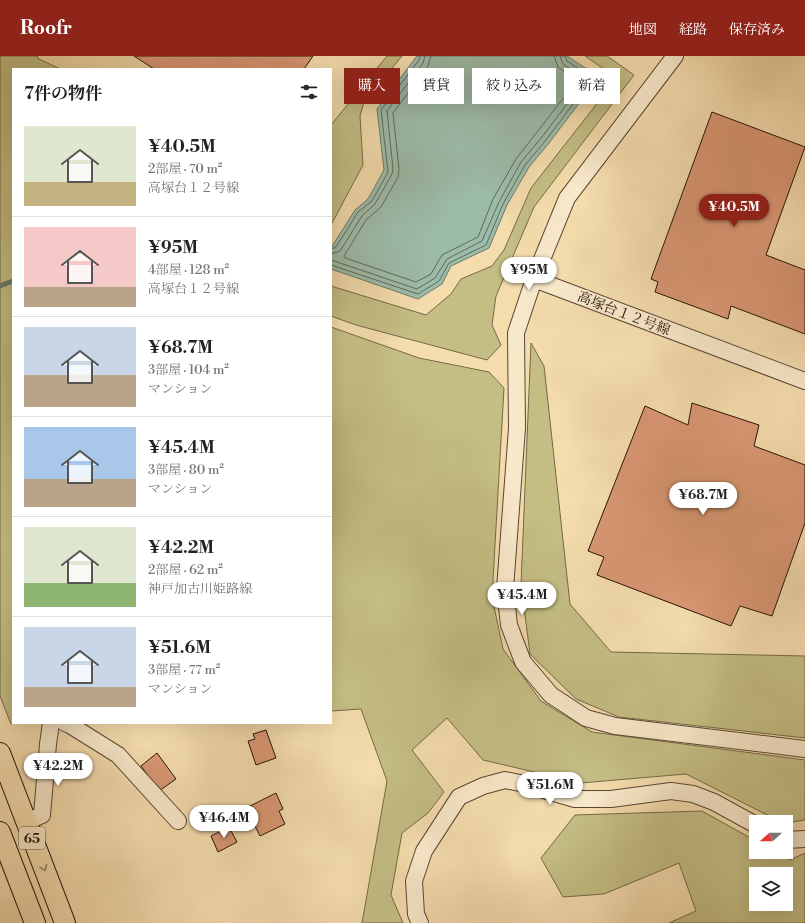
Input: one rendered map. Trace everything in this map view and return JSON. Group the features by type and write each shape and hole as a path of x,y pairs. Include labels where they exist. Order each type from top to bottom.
{"main road":[{"name":"65","path":"0,753 65,923"},
{"name":"65","path":"0,832 35,923"}],"street":[{"path":"675,56 567,198 534,279 516,333 517,428 505,589 508,625 523,662 551,695 586,718 616,726 805,749"},
{"name":"高塚台１２号線","path":"534,279 805,381"},
{"path":"26,822 42,815 48,744 52,724"},
{"path":"68,724 118,755 178,821"},
{"path":"420,923 416,914 414,882 424,851 459,797 483,786 505,780 520,782 575,799 611,799 671,791 693,794 714,802 749,821"},
{"path":"793,840 805,839"}],"shaded area":[{"path":"0,56 38,56 37,58 58,68 12,68 12,724 0,696"},
{"path":"387,56 402,56 392,68 377,68"},
{"path":"585,56 607,56 634,75 620,93 620,68 602,68"},
{"path":"348,104 363,104 360,116 363,165 332,223 332,124"},
{"path":"597,104 612,104 534,207 496,296 492,325 501,345 487,360 356,325 332,316 332,286 426,315 451,294 461,279 492,266 504,250 531,188"},
{"path":"332,327 419,358 489,372 504,388 492,597 503,649 541,701 592,732 805,760 805,820 793,822 793,815 767,815 686,774 581,783 483,760 447,718 412,750 444,792 428,813 402,833 391,895 403,923 362,923 387,781 361,709 332,711"},
{"path":"531,343 544,366 570,604 611,652 805,656 805,738 619,717 576,699 530,654 521,584"},
{"path":"702,811 749,837 749,859 790,860 805,853 805,923 669,923 696,911 679,863 604,894 563,897 541,858 575,815"}],"water":[{"path":"417,56 567,56 585,68 564,68 564,104 579,104 529,167 507,205 489,248 451,266 442,284 418,299 332,269 332,246 355,210 368,199 384,170 377,109 381,104 400,104 400,79"}],"building":[{"path":"134,56 313,56 305,68 152,68"},
{"path":"712,112 805,147 766,255 805,270 805,334 731,306 728,319 655,292 658,282 651,279"},
{"path":"692,403 759,425 754,446 805,465 805,523 772,616 740,606 731,626 597,575 604,557 588,551 645,406 688,425"},
{"path":"266,730 276,758 256,765 248,741 255,739 253,734"},
{"path":"157,753 176,779 159,791 141,766"},
{"path":"276,793 283,809 279,811 285,824 260,836 246,808"},
{"path":"229,827 237,842 218,852 211,836"}],"waterway":[{"path":"0,286 12,281"}]}
